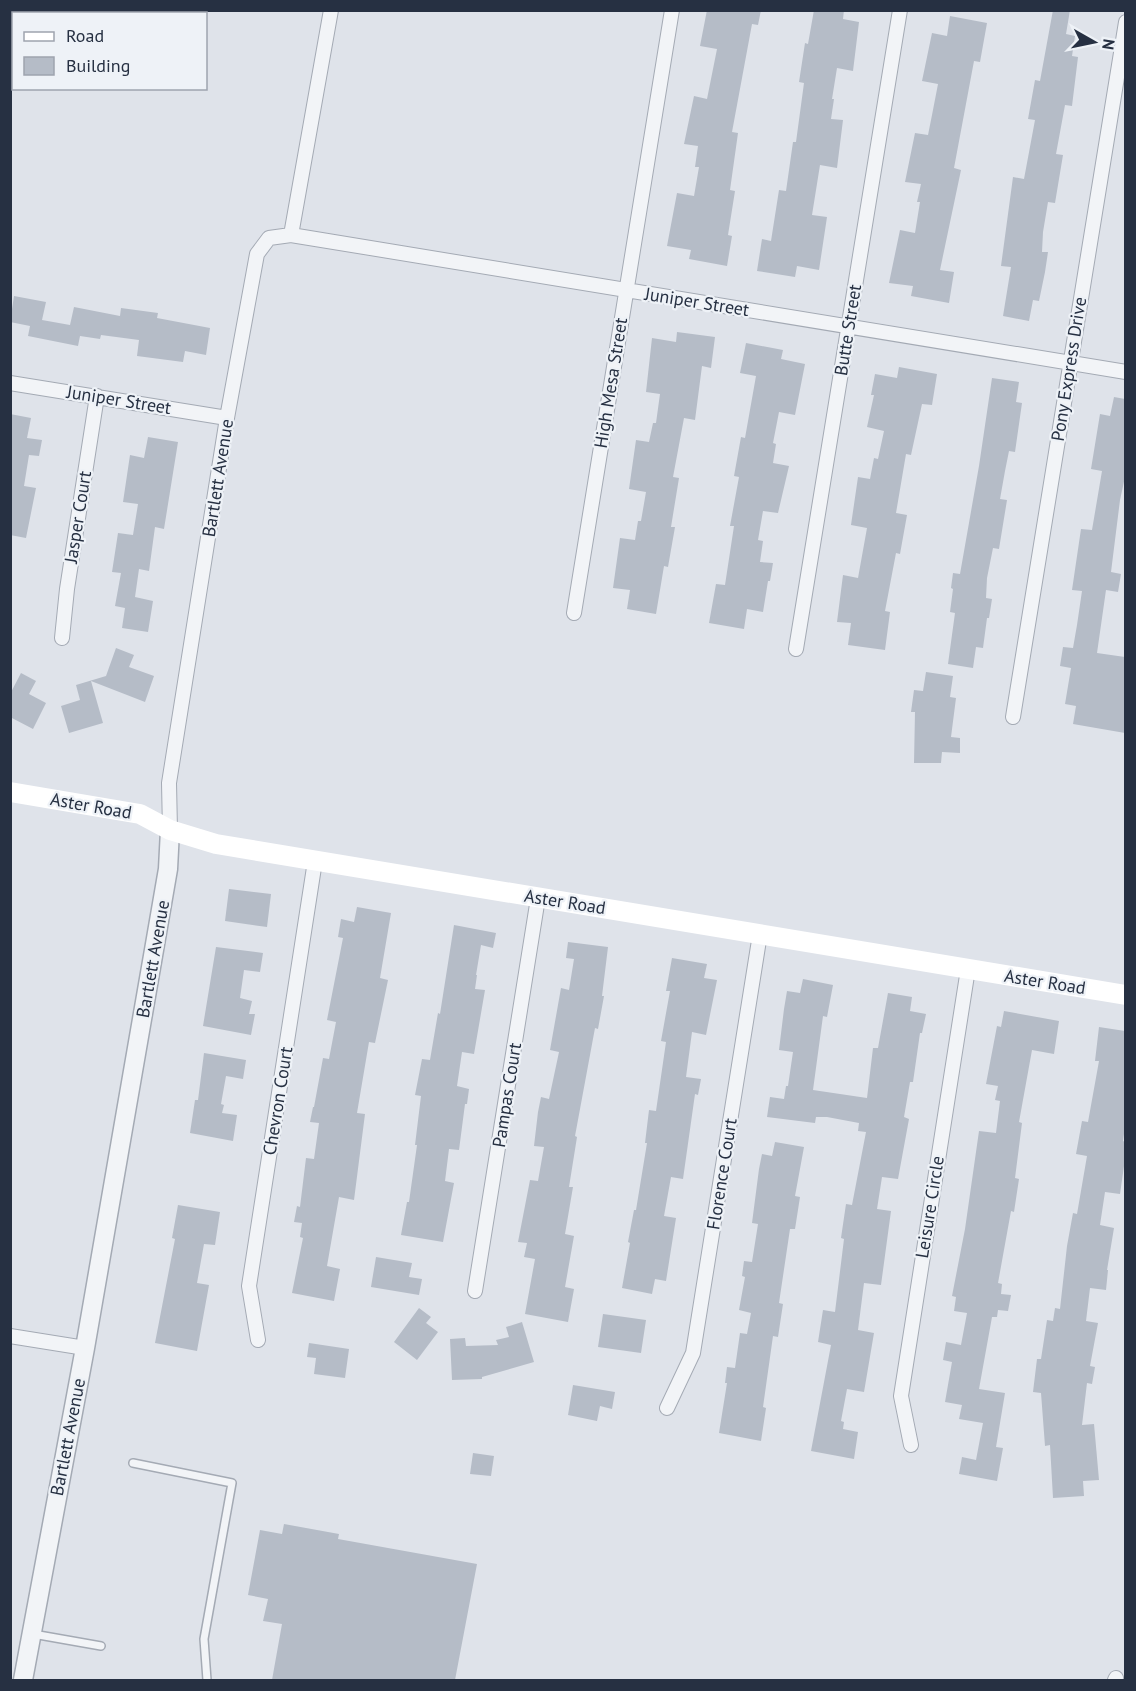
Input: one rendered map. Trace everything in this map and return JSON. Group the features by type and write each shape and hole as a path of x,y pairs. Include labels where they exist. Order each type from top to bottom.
{"main road":[{"name":"Aster Road","path":"10,792 140,814 170,830 216,844 1125,995"}],"street":[{"path":"291,235 331,10"},
{"name":"High Mesa Street","path":"574,613 672,10"},
{"name":"Butte Street","path":"796,649 900,10"},
{"name":"Pony Express Drive","path":"1013,717 1125,22"},
{"name":"Juniper Street","path":"269,238 291,235 1125,372"},
{"name":"Bartlett Avenue","path":"23,1680 85,1348 168,869 169,783 228,418 256,254 269,238"},
{"name":"Juniper Street","path":"10,383 228,418"},
{"name":"Jasper Court","path":"62,638 67,590 97,396"},
{"name":"Chevron Court","path":"258,1340 249,1286 315,861"},
{"name":"Pampas Court","path":"475,1291 538,898"},
{"name":"Florence Court","path":"667,1408 693,1353 760,934"},
{"name":"Leisure Circle","path":"911,1445 901,1396 968,969"},
{"path":"10,1336 85,1348"}],"lane":[{"path":"133,1463 232,1483 204,1639 207,1680"},
{"path":"31,1634 101,1646"}],"building":[{"path":"707,10 761,10 758,25 752,24 732,132 738,133 730,190 735,191 728,235 732,236 727,266 689,259 691,250 667,246 677,193 694,196 699,167 695,167 698,146 684,144 694,96 707,99 717,49 700,46"},
{"path":"814,10 844,10 843,19 859,22 853,71 837,68 832,99 834,99 831,119 843,120 837,168 820,165 812,215 827,217 819,270 797,266 795,277 757,271 762,239 771,241 779,190 786,191 793,142 796,142 804,83 799,82 805,43 808,44"},
{"path":"1053,10 1070,10 1066,34 1075,36 1072,56 1078,57 1072,106 1065,105 1056,154 1063,155 1055,203 1048,202 1043,232 1042,252 1048,252 1045,272 1039,301 1033,300 1029,321 1003,316 1011,267 1001,266 1013,177 1024,179 1035,120 1028,119 1035,80 1040,81"},
{"path":"950,16 987,23 980,62 974,61 954,168 961,170 940,270 954,272 949,303 911,296 913,286 889,283 900,230 915,233 921,184 905,182 915,133 928,135 938,84 922,81 932,33 947,36"},
{"path":"14,296 46,302 42,320 70,325 74,307 120,316 121,308 158,313 157,318 210,328 206,355 185,351 183,362 137,356 139,340 101,335 100,339 80,336 78,346 28,336 30,326 10,322"},
{"path":"677,332 715,337 711,368 702,366 695,420 684,418 673,477 679,478 671,527 675,527 668,567 664,566 656,614 627,609 630,590 613,588 620,538 635,540 646,492 629,489 636,440 649,442 653,423 656,423 660,394 646,392 652,338 676,342"},
{"path":"746,343 783,350 781,359 805,364 795,415 779,412 773,443 776,444 773,463 789,466 778,513 763,511 758,540 763,541 760,562 773,563 763,612 747,609 744,629 709,623 716,584 725,585 734,526 730,526 739,477 734,476 741,437 745,438 756,376 740,373"},
{"path":"899,367 937,374 932,405 922,404 911,455 906,454 896,513 907,515 900,554 896,553 885,611 890,612 885,650 848,645 851,623 837,622 843,575 858,578 867,528 851,525 858,477 870,479 874,458 878,459 884,431 867,427 874,395 871,395 875,374 897,378"},
{"path":"992,378 1019,382 1016,402 1022,403 1015,452 1009,451 1000,499 1007,500 999,549 993,548 987,578 986,598 992,599 989,618 987,618 983,648 976,647 973,668 948,664 955,613 950,612 953,589 951,588 953,573 960,574"},
{"path":"1114,397 1125,399 1125,477 1111,572 1121,574 1118,592 1106,590 1097,653 1125,657 1125,733 1073,724 1076,706 1065,704 1071,668 1060,666 1063,647 1073,648 1082,591 1072,590 1081,529 1092,530 1102,471 1091,469 1100,414 1110,416"},
{"path":"10,414 31,418 27,438 42,440 39,456 29,455 24,486 36,488 26,538 10,535"},
{"path":"148,437 178,442 164,529 155,527 149,571 139,569 135,597 153,601 148,632 122,628 125,608 115,606 121,573 112,572 118,533 133,535 138,504 123,502 130,455 144,458"},
{"path":"116,648 134,655 129,667 154,676 145,702 91,681 103,723 69,733 61,706 80,700 76,685 106,676"},
{"path":"926,672 953,676 950,697 956,698 951,737 960,738 960,753 942,752 941,763 914,763 915,712 911,712 914,690 923,691"},
{"path":"21,673 36,681 29,694 46,703 33,729 10,717 10,694"},
{"path":"229,889 271,894 267,927 225,921"},
{"path":"357,907 391,913 380,978 388,980 375,1043 369,1042 357,1113 365,1114 354,1200 339,1197 327,1266 340,1269 334,1301 292,1293 303,1238 300,1237 302,1223 294,1222 297,1206 300,1207 306,1158 314,1159 319,1123 310,1122 323,1058 329,1059 336,1022 327,1020 343,938 338,937 341,919 354,922"},
{"path":"454,925 496,933 493,948 481,945 475,989 485,990 474,1054 462,1052 457,1086 469,1089 459,1150 449,1149 445,1181 454,1183 443,1242 401,1235 407,1202 409,1202 417,1145 415,1145 421,1096 415,1095 422,1059 430,1060"},
{"path":"568,942 608,947 602,996 604,996 598,1029 595,1028 575,1136 577,1137 569,1187 573,1187 565,1234 574,1236 565,1287 574,1289 568,1322 525,1314 535,1259 524,1257 527,1243 518,1242 530,1180 538,1181 544,1147 534,1146 541,1097 549,1099 559,1052 550,1050 561,988 569,990 574,959 566,958"},
{"path":"216,947 263,953 260,972 244,970 240,998 252,1001 249,1014 255,1014 251,1035 203,1026"},
{"path":"672,958 707,964 704,978 717,980 706,1035 692,1032 686,1077 701,1079 698,1095 695,1094 683,1179 671,1177 664,1216 676,1218 666,1281 655,1279 652,1294 622,1288 630,1243 628,1242 634,1210 636,1210 647,1143 645,1143 649,1110 656,1111 666,1042 661,1041 670,991 666,991"},
{"path":"803,979 833,985 827,1017 823,1016 813,1090 867,1098 873,1048 878,1048 888,993 912,997 910,1011 926,1014 922,1033 920,1033 913,1082 910,1082 904,1117 909,1119 898,1179 882,1177 877,1209 891,1211 881,1285 864,1283 858,1330 874,1333 864,1392 847,1389 841,1421 844,1422 843,1429 858,1432 854,1459 811,1451 831,1345 818,1342 823,1310 835,1312 846,1204 852,1205 866,1132 858,1131 859,1123 827,1117 816,1117 815,1123 767,1117 770,1097 784,1099 786,1086 788,1086 793,1052 779,1050 784,1009 787,991 800,993"},
{"path":"1004,1011 1059,1021 1054,1054 1032,1050 1019,1122 1022,1123 1015,1178 1019,1179 998,1283 1002,1284 1001,1294 1011,1295 1008,1311 998,1310 997,1317 992,1317 979,1389 1005,1393 996,1447 1003,1448 997,1481 959,1474 962,1457 976,1460 983,1423 959,1419 962,1405 945,1402 952,1362 943,1360 946,1342 961,1345 967,1313 954,1311 956,1297 952,1296 965,1229 979,1131 996,1133 1000,1101 995,1100 998,1086 986,1084 997,1026 1001,1027"},
{"path":"1099,1027 1125,1031 1123,1141 1125,1142 1125,1159 1120,1194 1105,1192 1100,1225 1114,1228 1106,1290 1090,1288 1086,1321 1098,1323 1090,1366 1095,1367 1092,1384 1087,1383 1082,1425 1094,1424 1099,1480 1083,1481 1084,1496 1053,1498 1050,1445 1045,1446 1041,1393 1033,1392 1037,1359 1041,1359 1047,1320 1053,1321 1055,1308 1060,1309 1067,1246 1073,1213 1077,1214 1087,1156 1076,1154 1082,1121 1088,1122 1099,1061 1095,1061"},
{"path":"204,1053 246,1060 243,1079 226,1076 221,1104 224,1105 222,1113 237,1115 233,1141 190,1133 195,1100 198,1100"},
{"path":"775,1142 804,1147 795,1196 800,1197 795,1229 790,1229 779,1303 783,1304 778,1337 773,1336 763,1407 766,1408 761,1441 719,1433 727,1383 725,1383 727,1367 735,1368 740,1333 747,1334 751,1313 739,1310 745,1277 742,1276 744,1261 752,1262 758,1224 752,1223 759,1169 762,1154 772,1156"},
{"path":"178,1205 220,1212 215,1245 204,1244 197,1283 209,1285 197,1351 155,1343 175,1239 172,1238"},
{"path":"376,1257 412,1263 409,1277 422,1279 419,1295 371,1287"},
{"path":"419,1308 431,1317 426,1323 438,1332 417,1360 394,1342"},
{"path":"603,1314 646,1320 641,1353 598,1347"},
{"path":"522,1322 534,1362 482,1377 482,1379 452,1380 450,1339 465,1338 466,1346 498,1345 496,1340 509,1337 506,1327"},
{"path":"309,1343 349,1349 345,1378 314,1374 316,1358 307,1357"},
{"path":"573,1385 615,1392 612,1409 600,1406 597,1421 568,1415"},
{"path":"473,1453 494,1456 491,1476 470,1474"},
{"path":"284,1524 339,1534 338,1539 477,1564 455,1680 272,1680 282,1624 263,1621 268,1599 248,1595 260,1530 282,1534"}]}
